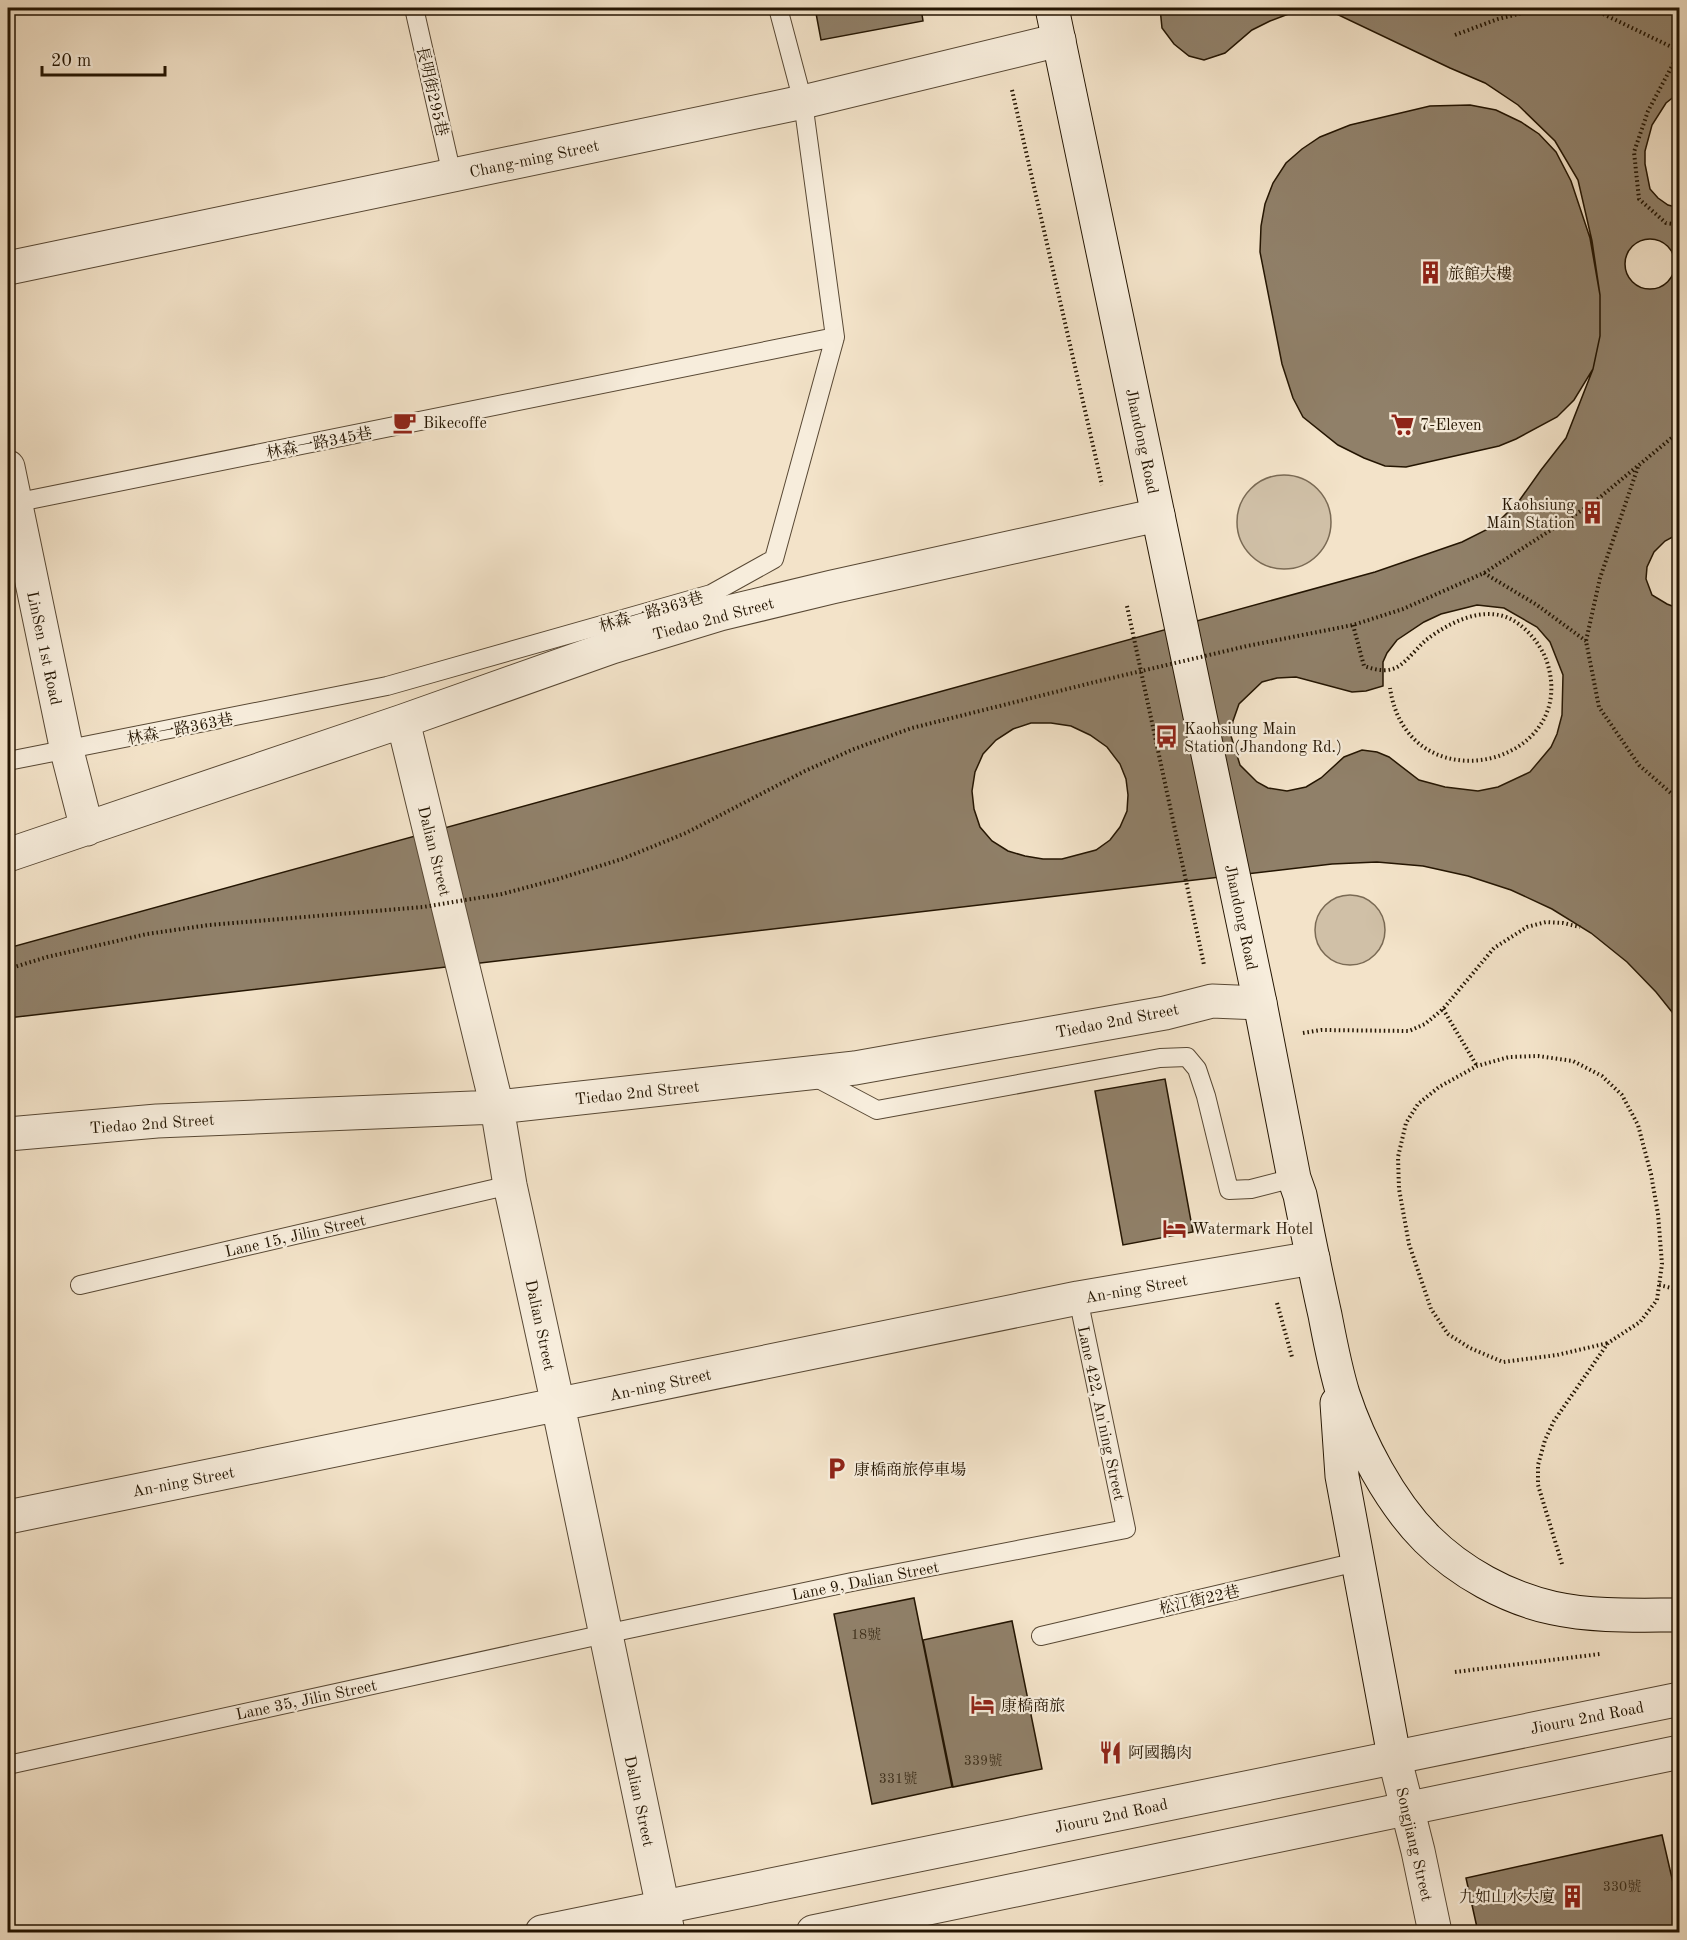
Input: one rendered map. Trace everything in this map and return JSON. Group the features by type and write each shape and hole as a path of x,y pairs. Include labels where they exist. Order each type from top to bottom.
{"street":[{"name":"Jhandong Road","path":"1053,8 1260,1003 1294,1178 1300,1195 1333,1354 1351,1414 1378,1471 1400,1506 1427,1538 1455,1563 1486,1583 1520,1598 1552,1608 1585,1613 1680,1615"},
{"name":"Chang-ming Street","path":"8,268 803,102 1059,40"},
{"name":"LinSen 1st Road","path":"8,470 67,751 87,829"},
{"name":"Tiedao 2nd Street","path":"8,855 403,721 612,646 720,614 1158,515"},
{"name":"Dalian Street","path":"403,721 497,1107 510,1185 666,1920"},
{"name":"Tiedao 2nd Street","path":"8,1134 157,1120 497,1107 878,1064 1165,1013 1212,1001 1260,1003"},
{"name":"An-ning Street","path":"8,1516 1078,1298 1313,1258"},
{"name":"Songjiang Street","path":"1333,1354 1342,1476 1394,1756 1418,1851 1435,1932"},
{"name":"Jiouru 2nd Road","path":"542,1932 666,1920 1394,1756 1680,1699"},
{"path":"813,1932 1680,1752"}],"lane":[{"name":"長明街295巷","path":"414,8 452,175"},
{"name":"林森一路363巷","path":"8,761 387,686 711,594 774,559 835,337 803,102 778,8"},
{"name":"林森一路345巷","path":"14,503 835,337"},
{"path":"807,1073 877,1110 1161,1058 1187,1057 1197,1069 1206,1096 1228,1190 1251,1189 1294,1178"},
{"name":"Lane 15, Jilin Street","path":"80,1285 510,1185"},
{"name":"Lane 422, An'ning Street","path":"1078,1298 1126,1529"},
{"name":"Lane 9, Dalian Street","path":"605,1634 852,1582 1126,1529"},
{"name":"松江街22巷","path":"1041,1636 1358,1562"},
{"name":"Lane 35, Jilin Street","path":"8,1765 605,1634"}],"path":[{"path":"1455,35 1498,19 1534,10 1567,8 1599,12 1680,51 1648,111 1634,152 1639,199 1666,223 1680,225"},
{"path":"1011,83 1102,485"},
{"path":"8,969 47,957 147,934 209,925 423,907 502,894 622,859 686,833 854,748 912,728 1215,653 1353,625 1403,609 1484,573 1593,504 1680,431"},
{"path":"1638,466 1600,578 1586,641 1599,707 1639,765 1680,801"},
{"path":"1484,573 1537,605 1586,641"},
{"path":"1127,606 1192,908"},
{"path":"1353,625 1364,666 1380,671 1399,666 1425,641 1457,621 1483,615 1505,617 1525,630 1535,640 1550,671 1551,692 1545,717 1530,737 1515,749 1497,758 1475,762 1454,760 1424,747 1413,738 1396,714 1390,688"},
{"path":"1321,1030 1409,1031 1425,1024 1443,1009 1494,948 1527,927 1546,922 1580,927"},
{"path":"1443,1009 1477,1066"},
{"path":"1538,1056 1573,1061 1602,1076 1622,1095 1638,1125 1651,1174 1658,1214 1662,1264 1659,1285 1657,1300 1640,1322 1608,1342 1557,1355 1503,1362 1470,1348 1448,1334 1431,1309 1409,1244 1399,1189 1398,1157 1406,1123 1418,1104 1439,1087 1477,1066 1509,1057 1538,1056"},
{"path":"1659,1285 1680,1290"},
{"path":"1562,1564 1538,1485 1538,1465 1545,1440 1554,1422 1608,1342"},
{"path":"1455,1672 1605,1654"}],"shaded area":[{"path":"1284,475 1302,478 1317,489 1328,504 1331,522 1328,540 1317,555 1302,566 1284,569 1266,566 1251,555 1240,540 1237,522 1240,504 1251,489 1266,478"},
{"path":"1350,895 1369,901 1379,911 1385,930 1379,949 1369,959 1350,965 1331,959 1321,949 1315,930 1321,911 1331,901"}],"building":[{"path":"815,8 921,8 923,21 821,40"},
{"path":"1160,8 1324,8 1299,10 1270,21 1252,30 1225,53 1204,60 1189,56 1174,44 1162,28"},
{"name":"Kaohsiung Main Station","path":"1324,8 1680,8 1680,92 1666,103 1652,125 1645,151 1645,164 1650,189 1668,205 1680,208 1680,533 1665,541 1654,552 1647,567 1646,579 1652,595 1680,609 1680,1022 1656,992 1627,962 1591,933 1552,909 1511,890 1468,876 1423,866 1377,862 1332,864 8,1018 8,948 1375,572 1462,542 1494,526 1519,501 1566,438 1593,369 1600,336 1600,295 1592,241 1578,180 1555,141 1518,105 1485,83","holes":["1477,605 1504,608 1537,627 1550,642 1563,675 1562,715 1557,734 1551,747 1530,772 1498,787 1478,791 1445,787 1419,780 1389,757 1377,752 1362,750 1344,757 1321,778 1306,787 1287,791 1268,788 1257,782 1240,765 1231,736 1233,721 1239,704 1262,682 1296,677 1352,692 1383,686 1383,662 1397,640 1441,614","1031,723 1071,726 1107,747 1120,764 1126,779 1127,811 1120,827 1110,840 1096,850 1062,859 1025,856 1008,851 992,841 980,827 974,809 972,791 975,772 983,754 996,740 1013,729"]},
{"name":"旅館大樓","path":"1470,105 1496,110 1539,134 1556,152 1571,181 1590,238 1600,295 1600,336 1593,369 1574,400 1557,417 1516,439 1499,446 1406,467 1385,466 1338,445 1303,417 1293,398 1282,364 1260,252 1265,204 1273,183 1286,163 1320,137 1350,125 1430,106"},
{"path":"1645,239 1655,239 1668,246 1675,259 1675,269 1668,282 1655,289 1645,289 1636,285 1629,278 1625,269 1625,259 1629,250 1636,243"},
{"path":"1165,1079 1193,1232 1123,1245 1095,1091"},
{"path":"914,1598 952,1787 872,1804 834,1614"},
{"name":"康橋商旅","path":"1012,1621 1042,1769 953,1787 923,1640"},
{"name":"九如山水大廈","path":"1662,1835 1680,1913 1680,1932 1478,1932 1466,1878"}],"place":[{"name":"旅館大樓","path":"1430,273"},
{"name":"Bikecoffe","path":"405,422"},
{"name":"7-Eleven","path":"1402,424"},
{"name":"Kaohsiung Main Station","path":"1593,513"},
{"name":"Kaohsiung Main Station(Jhandong Rd.)","path":"1166,737"},
{"name":"Watermark Hotel","path":"1174,1228"},
{"name":"康橋商旅停車場","path":"836,1469"},
{"name":"康橋商旅","path":"983,1705"},
{"name":"阿國鵝肉","path":"1110,1752"},
{"name":"九如山水大廈","path":"1573,1896"}]}
